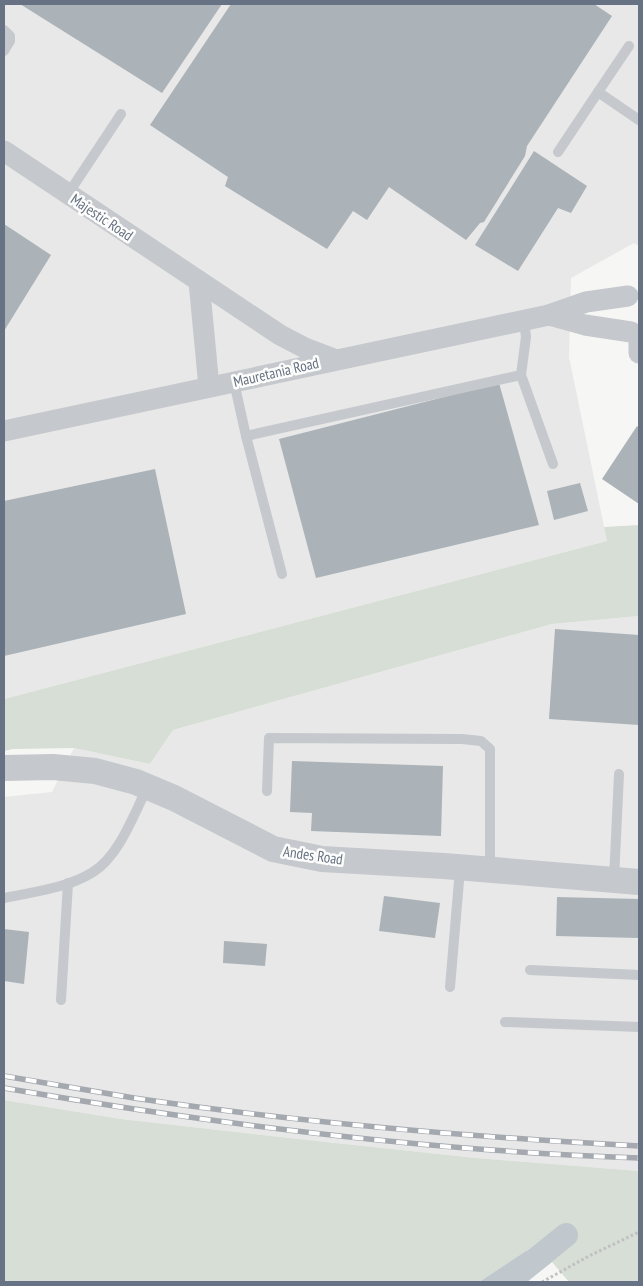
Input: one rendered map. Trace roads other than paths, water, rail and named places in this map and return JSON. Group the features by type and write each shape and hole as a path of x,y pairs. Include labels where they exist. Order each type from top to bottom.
{"street":[{"name":"Majestic Road","path":"4,151 280,335 334,359"},
{"path":"199,282 209,387"},
{"path":"635,290 624,303 622,319 636,335 639,353"},
{"name":"Mauretania Road","path":"4,431 334,359 550,315 586,302 635,290"},
{"name":"Mauretania Road","path":"550,315 585,325 636,335"},
{"name":"Andes Road","path":"4,768 52,767 95,771 147,787 174,798 273,849 322,859 460,867 627,881"}],"lane":[{"path":"4,30 10,36 10,41 4,51"},
{"path":"558,152 628,46"},
{"path":"598,92 639,120"},
{"path":"68,194 121,114"},
{"path":"524,319 526,337 521,375 553,464"},
{"path":"246,436 521,375"},
{"path":"234,382 282,574"},
{"path":"267,791 270,738 462,738 481,741 490,749 490,870"},
{"path":"620,774 627,881"},
{"path":"4,898 68,883 94,872 110,856 126,832 147,787"},
{"path":"450,987 460,867"},
{"path":"61,1000 68,883"},
{"path":"530,970 639,975"},
{"path":"505,1022 639,1027"}],"waterway":[{"path":"508,1282 566,1235"}],"railway":[{"path":"4,1076 134,1098 323,1122 513,1138 639,1146"},
{"path":"4,1088 161,1113 320,1134 479,1149 639,1158"}]}
